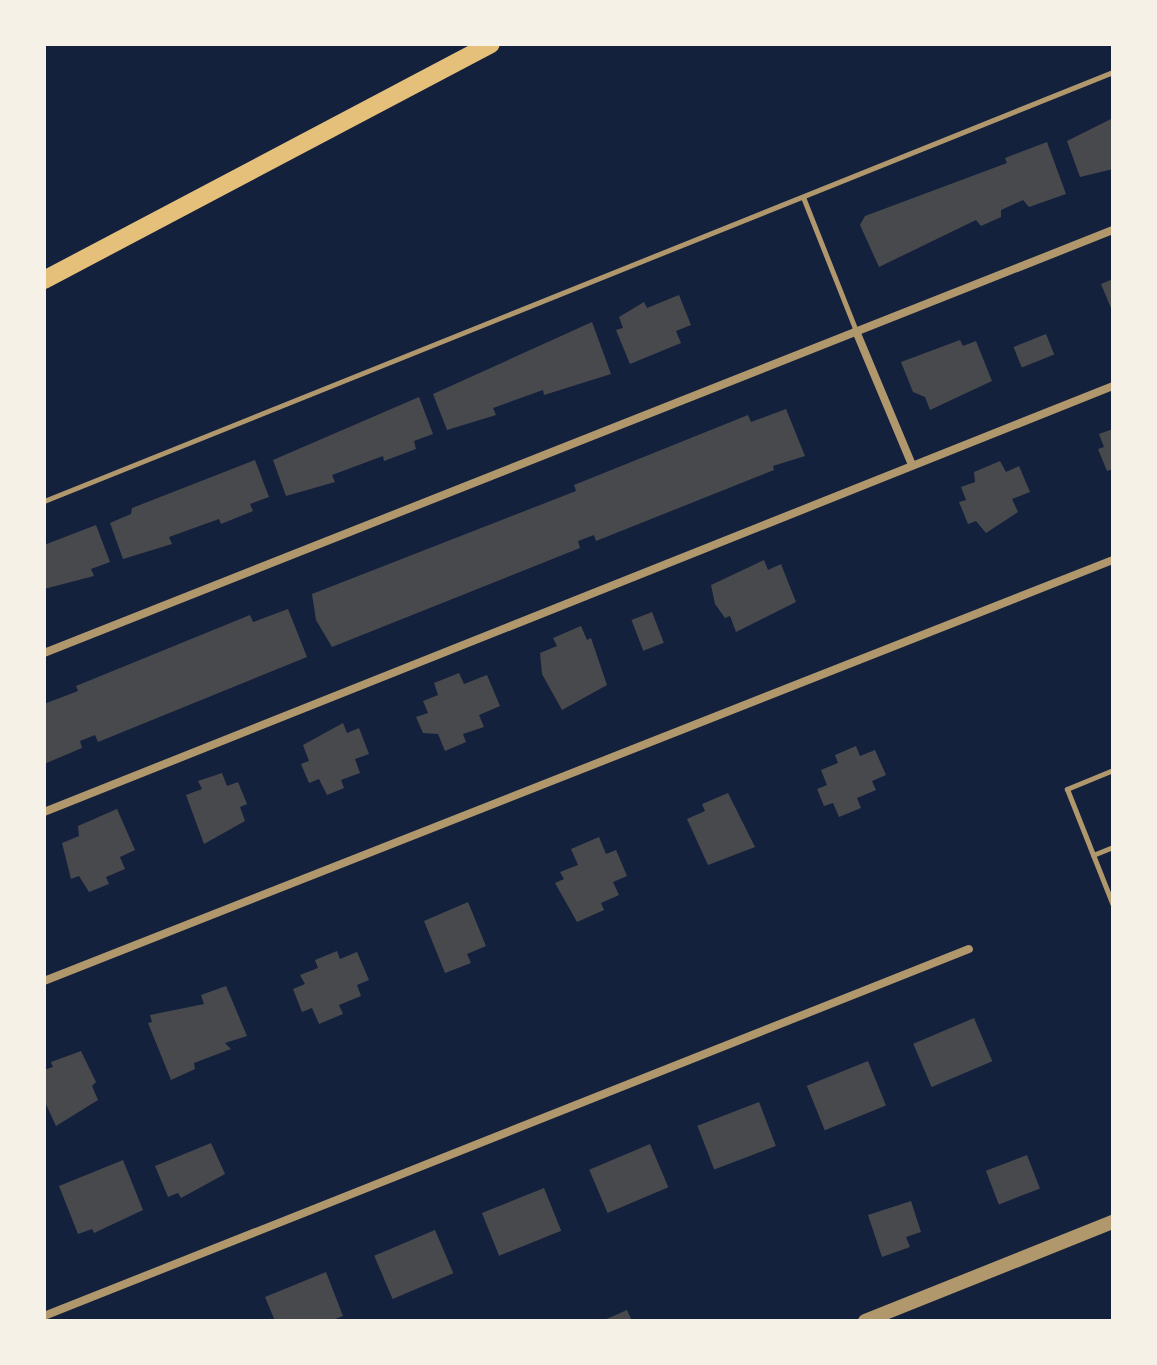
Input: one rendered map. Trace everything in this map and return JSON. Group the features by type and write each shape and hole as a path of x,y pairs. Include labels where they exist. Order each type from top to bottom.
{"main road":[{"path":"44,280 491,44"}],"street":[{"path":"44,653 1113,230"},
{"path":"856,331 912,465"},
{"path":"44,812 1113,386"},
{"path":"44,981 1113,560"},
{"path":"44,1316 969,949"},
{"path":"865,1321 1113,1222"}],"lane":[{"path":"44,501 1113,72"},
{"path":"803,197 856,331"},
{"path":"1113,770 1067,789 1113,905"},
{"path":"1093,855 1113,847"}],"building":[{"path":"1113,118 1113,169 1080,177 1067,141"},
{"path":"1047,142 1066,194 1029,207 1023,200 1001,210 1001,217 981,226 976,220 879,267 860,225 865,216 1007,163 1005,158"},
{"path":"1113,279 1113,313 1101,284"},
{"path":"679,295 691,325 676,331 681,343 630,364 616,330 623,328 619,317 644,302 647,308"},
{"path":"592,322 611,374 544,395 543,390 493,408 496,415 447,430 433,394"},
{"path":"1046,334 1054,354 1022,368 1014,347"},
{"path":"960,340 963,346 976,341 992,381 930,410 925,397 913,392 901,362"},
{"path":"419,397 433,434 414,441 416,449 384,461 383,456 332,475 335,482 286,496 273,460"},
{"path":"786,409 805,456 773,466 774,470 596,541 594,535 578,541 580,548 332,647 316,620 312,594 576,491 574,485 748,415 751,422"},
{"path":"1113,429 1113,469 1107,471 1098,449 1104,447 1099,434"},
{"path":"255,460 269,497 250,504 253,511 221,524 219,519 169,537 172,544 123,559 110,523 131,514 132,508"},
{"path":"1000,461 1006,472 1019,466 1030,492 1012,499 1018,512 986,533 976,521 968,524 959,502 966,500 961,487 975,482 974,472"},
{"path":"96,525 110,562 91,569 94,576 44,589 44,545"},
{"path":"764,560 768,570 781,564 796,602 736,632 730,616 725,618 715,604 711,585"},
{"path":"288,609 307,657 98,742 95,735 80,741 82,748 44,764 44,704 78,691 76,686 250,615 253,622"},
{"path":"652,612 664,643 643,651 631,620"},
{"path":"581,626 587,640 591,638 607,685 562,710 542,674 540,653 557,646 553,638"},
{"path":"459,673 464,684 487,675 500,706 479,715 484,727 463,734 466,742 445,751 438,734 423,733 416,717 428,713 423,701 438,695 434,683"},
{"path":"343,723 347,733 359,728 369,754 355,759 360,773 341,780 344,788 327,795 319,779 309,783 301,764 309,761 303,745"},
{"path":"856,746 860,756 875,750 886,775 872,781 876,790 857,798 861,808 839,817 833,803 824,806 817,789 827,785 821,770 838,763 835,755"},
{"path":"222,773 227,786 238,782 247,804 240,807 245,821 204,844 186,795 202,789 198,781"},
{"path":"728,793 755,847 708,865 687,819 705,811 702,804"},
{"path":"117,809 135,850 120,857 125,869 106,877 109,884 89,892 79,876 71,879 62,843 79,836 78,826"},
{"path":"599,837 606,854 616,850 627,876 613,882 619,895 601,903 604,910 577,922 555,883 564,879 560,872 578,865 571,849"},
{"path":"468,902 486,946 467,954 471,963 445,973 424,921"},
{"path":"337,951 340,959 357,952 369,980 357,985 361,996 339,1005 343,1014 319,1024 312,1008 302,1012 293,989 305,984 300,975 318,968 315,960"},
{"path":"226,986 247,1036 225,1043 231,1049 194,1063 195,1069 171,1080 148,1023 152,1022 150,1015 204,1004 201,995"},
{"path":"974,1018 992,1061 932,1087 913,1044"},
{"path":"81,1051 96,1082 92,1086 98,1100 56,1126 44,1100 44,1070 53,1067 51,1062"},
{"path":"868,1061 886,1106 825,1130 807,1086"},
{"path":"759,1102 776,1146 714,1170 697,1126"},
{"path":"211,1143 225,1174 181,1198 178,1193 168,1197 155,1166"},
{"path":"650,1144 668,1187 608,1213 589,1170"},
{"path":"1027,1155 1040,1189 999,1204 986,1171"},
{"path":"123,1160 143,1210 94,1233 92,1229 78,1234 59,1186"},
{"path":"544,1188 561,1231 499,1256 482,1213"},
{"path":"911,1201 921,1232 906,1237 910,1247 882,1257 868,1215"},
{"path":"435,1230 453,1273 393,1299 374,1256"},
{"path":"326,1272 343,1316 330,1321 275,1321 265,1297"},
{"path":"627,1310 632,1321 602,1321"}]}
